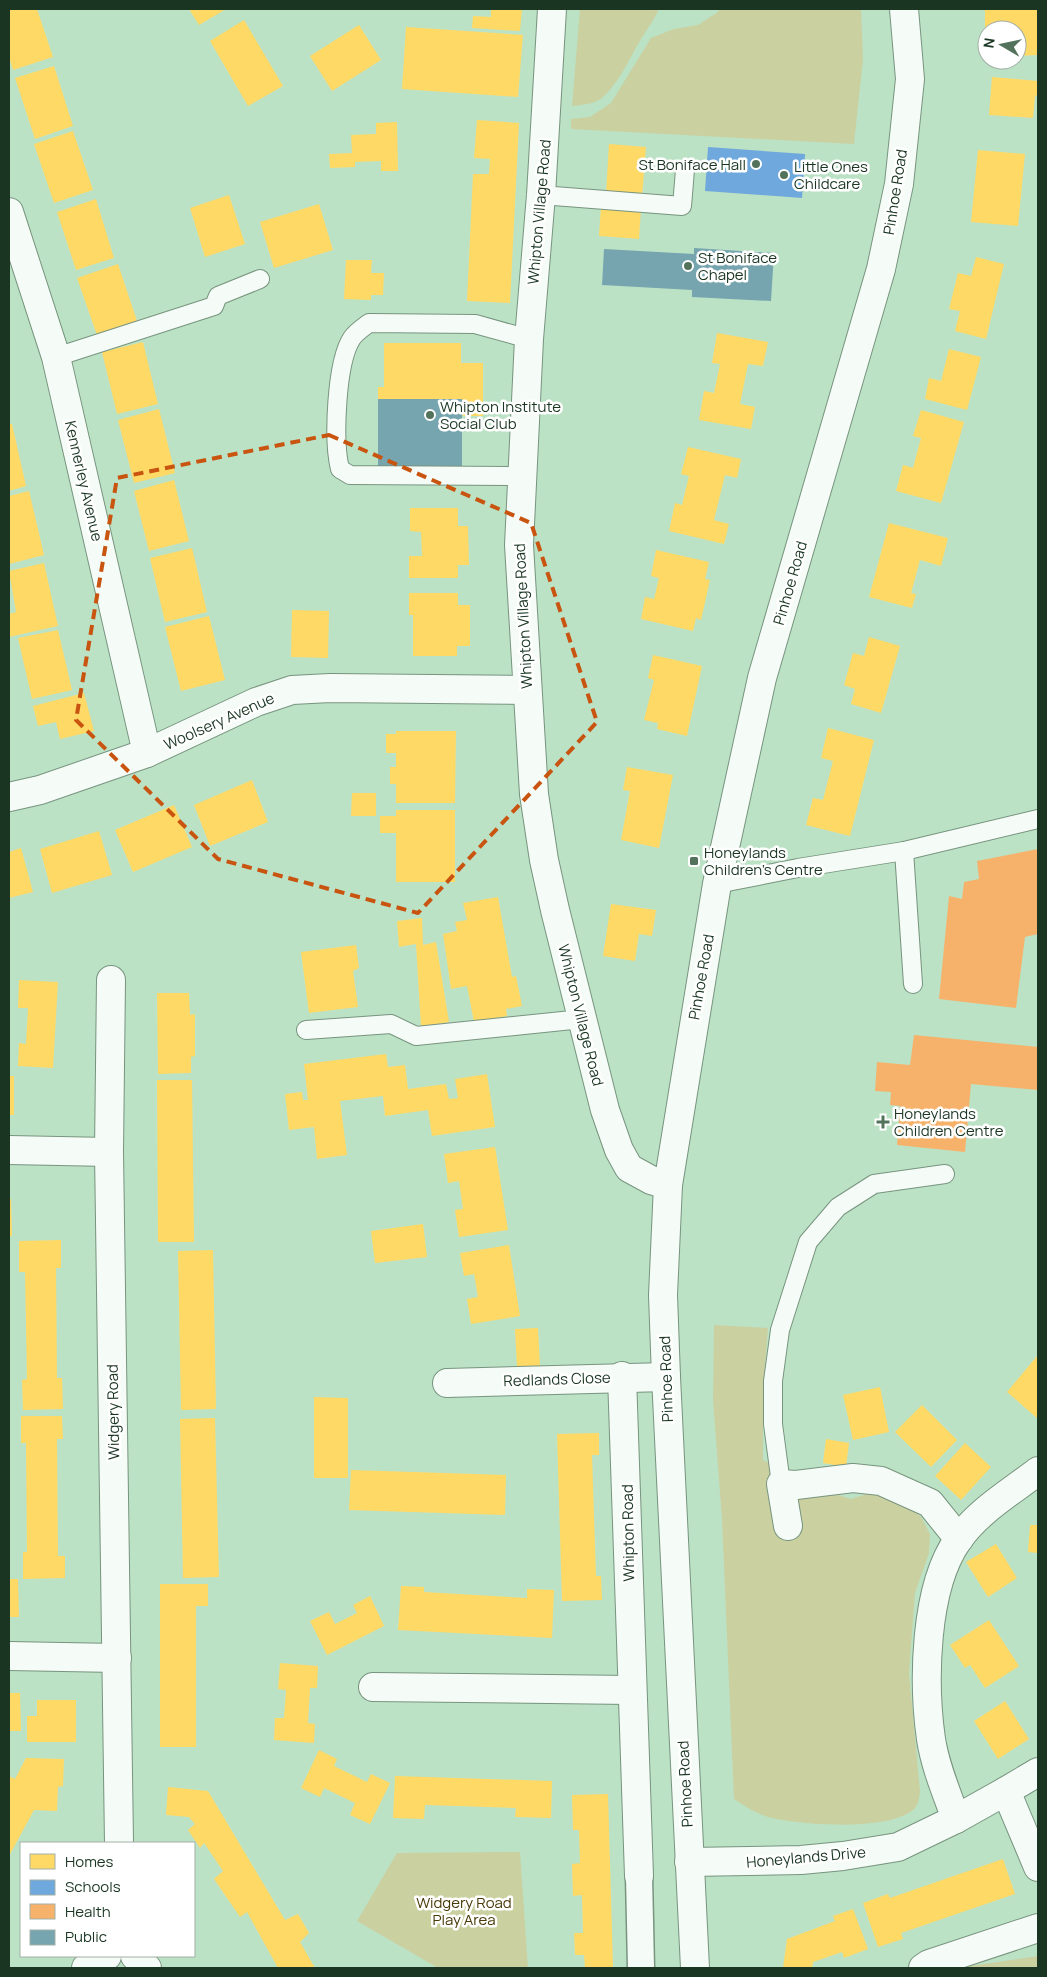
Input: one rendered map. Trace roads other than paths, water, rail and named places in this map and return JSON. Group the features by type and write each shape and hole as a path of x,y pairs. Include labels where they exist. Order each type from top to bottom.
{"street":[{"name":"Whipton Village Road","path":"552,9 541,195 529,338 519,545 534,794 544,860 605,1110 619,1150 629,1168 651,1180 668,1185"},
{"name":"Pinhoe Road","path":"695,1968 663,1295 668,1185 717,884 762,678 881,269 899,184 910,79 904,9"},
{"name":"Kennerley Avenue","path":"9,212 56,357 147,753"},
{"name":"Woolsery Avenue","path":"9,797 40,790 147,753 256,702 292,690 330,688 527,690"},
{"name":"Widgery Road","path":"111,980 109,1152 119,1842"},
{"path":"9,1150 109,1152"},
{"name":"Redlands Close","path":"447,1383 622,1376 666,1377"},
{"name":"Whipton Road","path":"622,1376 641,1968"},
{"path":"956,1819 931,1740 927,1671 930,1626 938,1589 946,1560 959,1539 984,1512 1038,1471"},
{"path":"788,1526 781,1484 796,1486 853,1478 881,1481 930,1503 959,1539"},
{"path":"9,1656 117,1658"},
{"path":"373,1687 632,1690"},
{"name":"Honeylands Drive","path":"689,1862 801,1860 843,1856 898,1847 956,1819 1038,1772"},
{"path":"1006,1791 1038,1868"},
{"path":"923,1968 928,1964 1038,1928"},
{"path":"86,1968 105,1957"},
{"path":"135,1957 147,1968"}],"lane":[{"path":"541,195 682,206 685,170"},
{"path":"56,357 214,306 218,296 260,279"},
{"path":"521,476 350,475 340,469 336,451 341,362 352,338 369,323 475,324 529,338"},
{"path":"717,884 798,868 904,851 1038,818"},
{"path":"904,851 913,984"},
{"path":"306,1030 391,1024 416,1036 582,1019"},
{"path":"781,1484 773,1424 773,1381 780,1330 808,1242 838,1207 874,1184 945,1174"}],"place":[{"name":"St Boniface Hall","path":"756,164"},
{"name":"Little Ones Childcare","path":"784,175"},
{"name":"St Boniface Chapel","path":"688,266"},
{"name":"Whipton Institute Social Club","path":"430,415"},
{"name":"Honeylands Children's Centre","path":"694,861"},
{"name":"Honeylands Children Centre","path":"883,1122"}],"park label":[{"name":"Widgery Road Play Area","path":"464,1910"}]}
